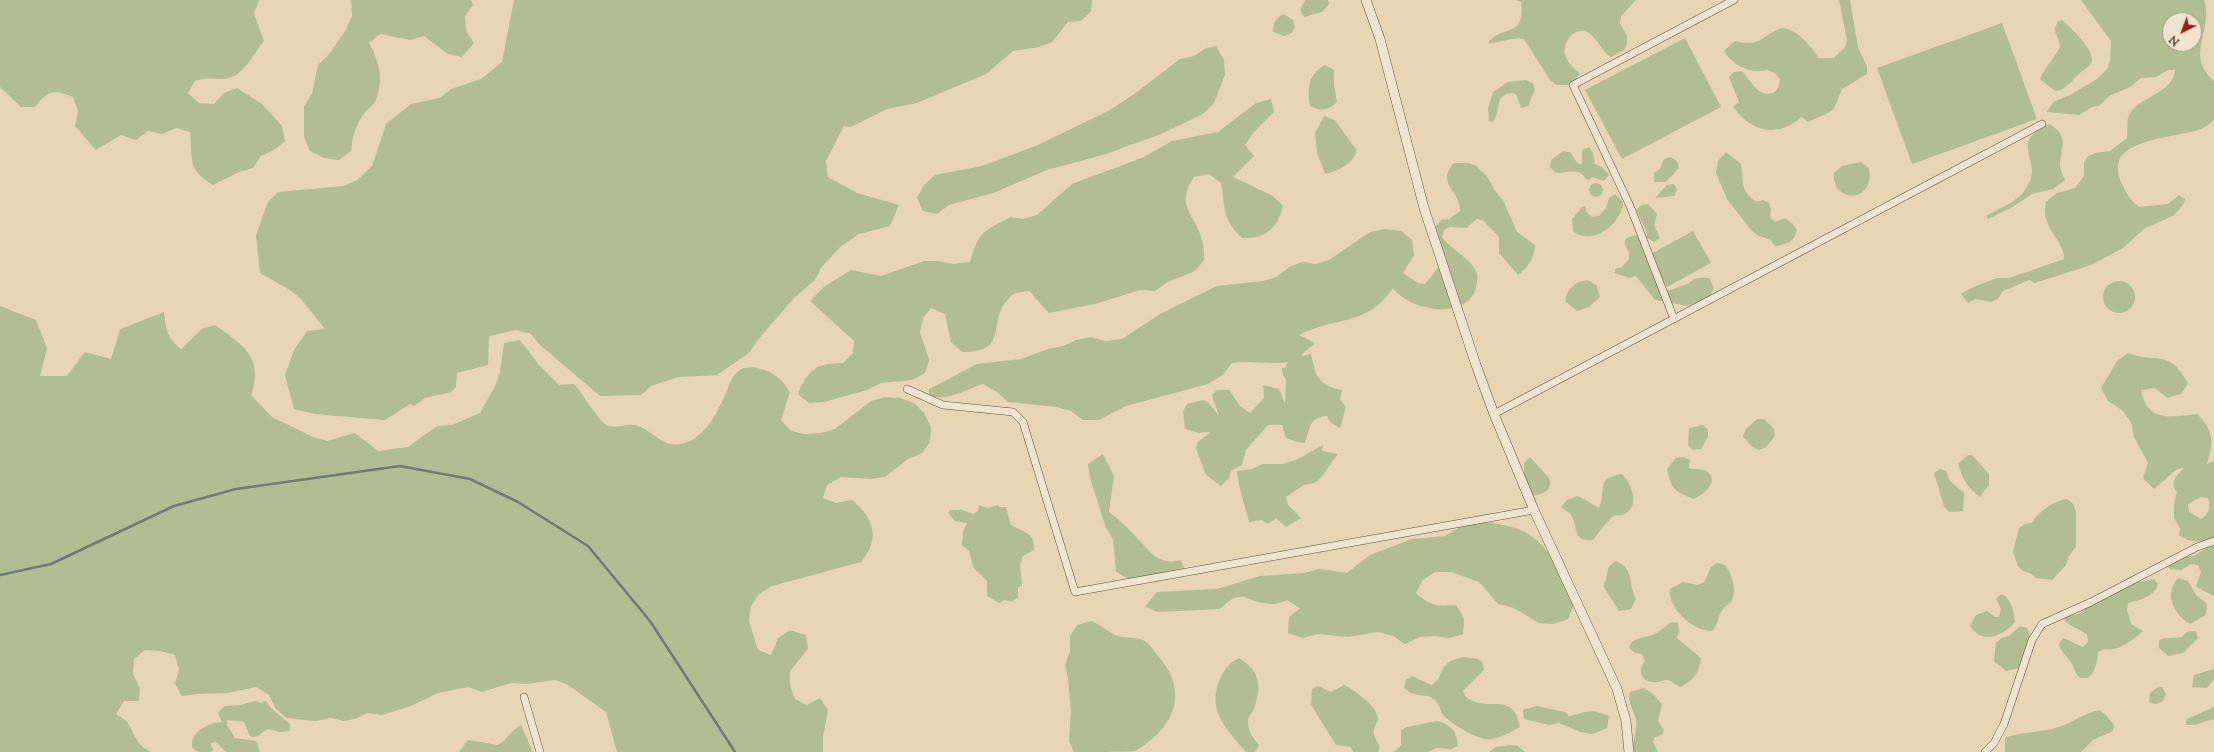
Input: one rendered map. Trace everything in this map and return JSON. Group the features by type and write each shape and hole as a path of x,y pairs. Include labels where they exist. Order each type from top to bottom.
{"street":[{"path":"1366,0 1380,39 1424,208 1494,414 1534,510 1617,689 1626,721 1629,752"},
{"path":"1674,319 1630,206 1573,85 1734,0"},
{"path":"1494,414 2042,124"},
{"path":"907,389 943,405 1013,412 1023,422 1075,592 1534,510"},
{"path":"1985,752 1994,743 2004,724 2032,640 2042,624 2091,602 2197,547 2214,541"},
{"path":"524,697 540,752"}],"green space":[{"path":"0,0 259,0 254,13 264,41 247,65 236,75 229,78 195,81 188,93 199,103 214,104 224,93 237,88 262,104 282,126 285,141 274,150 261,156 253,168 239,172 213,185 198,173 192,163 190,132 176,128 162,134 148,131 136,140 121,135 96,150 75,126 78,111 73,97 56,92 48,94 35,107 21,107 0,87"},
{"path":"351,0 471,0 473,5 465,16 466,31 474,43 462,57 448,54 424,36 410,40 380,34 369,43 378,63 380,85 374,103 366,111 357,125 351,151 339,160 324,158 310,151 304,137 304,106 312,94 318,65 329,54 346,30 352,16"},
{"path":"514,0 1092,0 1091,11 1081,21 1068,22 1052,42 1039,47 1013,51 986,74 917,103 887,109 851,127 844,126 826,161 828,177 857,193 899,205 890,226 859,234 840,247 821,268 815,280 794,298 757,341 749,353 717,375 678,377 651,386 641,395 600,396 540,345 531,334 516,330 489,336 488,365 457,373 456,387 451,392 425,398 414,406 410,404 385,420 315,414 294,409 285,375 294,350 307,331 325,329 301,299 290,290 260,273 256,235 268,202 278,192 344,186 357,180 372,166 386,124 411,104 440,98 451,89 481,79 502,62"},
{"path":"1305,0 1328,0 1329,4 1322,12 1304,17 1300,10"},
{"path":"1516,0 1636,0 1621,16 1620,23 1627,36 1627,44 1624,50 1611,57 1588,32 1579,31 1571,35 1566,43 1565,53 1568,61 1580,74 1569,85 1556,85 1550,80 1524,39 1488,43 1494,37 1512,29 1520,21 1522,14 1521,2"},
{"path":"1839,0 1850,0 1858,47 1867,67 1867,74 1842,89 1834,109 1808,122 1802,117 1793,124 1783,128 1766,130 1757,127 1741,116 1733,107 1739,102 1729,77 1734,72 1742,71 1759,91 1768,94 1773,93 1776,90 1780,79 1775,73 1768,70 1755,71 1737,65 1724,51 1735,41 1744,43 1756,42 1782,28 1788,29 1799,35 1819,58 1834,58 1845,47 1847,40"},
{"path":"2081,0 2204,0 2206,22 2202,42 2202,12 2162,12 2162,52 2200,52 2201,61 2205,71 2214,81 2214,120 2201,129 2152,140 2128,150 2120,158 2118,168 2119,177 2126,191 2130,198 2139,207 2168,204 2179,195 2185,199 2183,205 2173,216 2145,228 2123,248 2091,265 2035,283 2029,280 2003,291 1998,299 1991,302 1976,299 1968,303 1961,294 1973,287 1997,278 2009,278 2064,259 2061,246 2049,227 2046,219 2046,202 2057,193 2075,188 2084,176 2084,162 2088,156 2095,153 2110,151 2127,138 2128,118 2133,109 2168,85 2173,78 2175,70 2168,70 2156,77 2141,78 2130,87 2109,96 2099,106 2092,107 2079,115 2047,112 2053,102 2072,94 2097,79 2107,69 2110,62 2111,41"},
{"path":"1284,14 1293,20 1295,27 1292,33 1284,36 1273,32 1273,29 1277,19"},
{"path":"2062,20 2082,40 2091,53 2092,59 2091,64 2067,86 2055,91 2040,79 2060,46 2055,28 2056,24"},
{"path":"2002,23 2037,119 1912,164 1877,68"},
{"path":"1685,38 1721,107 1622,159 1585,90"},
{"path":"1216,46 1224,60 1225,75 1214,103 1203,114 1161,134 1106,154 1047,170 993,193 949,205 937,214 923,211 917,198 924,185 935,175 982,166 1038,145 1108,111 1133,95 1180,59 1194,56 1206,48"},
{"path":"1325,65 1334,70 1334,85 1337,102 1328,109 1317,109 1310,106 1310,82 1315,73"},
{"path":"1526,80 1533,83 1535,90 1528,106 1521,108 1517,96 1514,93 1506,94 1500,99 1493,122 1489,121 1488,109 1493,92 1508,82"},
{"path":"1271,99 1274,112 1254,132 1245,145 1254,156 1233,177 1273,196 1283,206 1277,221 1269,231 1258,237 1242,238 1235,231 1227,218 1221,183 1209,174 1194,177 1188,188 1186,204 1200,234 1204,256 1204,260 1195,271 1166,283 1155,291 1140,290 1095,304 1049,313 1029,291 1016,293 1011,296 1001,310 992,342 986,347 977,351 962,352 951,342 945,314 931,308 923,318 920,332 929,360 925,373 912,380 881,383 867,390 824,402 809,403 798,394 802,385 814,369 826,364 843,363 853,353 854,341 810,301 825,286 851,270 881,276 924,261 939,261 954,264 970,262 979,238 988,230 1010,217 1023,219 1037,215 1072,184 1144,157 1172,141 1218,132 1256,103"},
{"path":"1324,116 1335,120 1357,151 1352,160 1344,166 1325,174 1317,153 1315,133"},
{"path":"2049,124 2056,128 2062,137 2063,142 2060,165 2065,180 2053,189 2032,194 2014,206 1988,219 1986,216 2011,203 2026,188 2032,173 2028,144 2031,137 2037,131"},
{"path":"1589,147 1593,153 1595,164 1602,167 1609,175 1604,181 1592,177 1589,180 1580,173 1576,172 1556,173 1550,167 1551,160 1563,151 1570,152 1578,164 1582,164 1582,150"},
{"path":"1726,152 1741,164 1744,189 1750,197 1756,202 1763,200 1769,203 1771,210 1770,217 1775,222 1785,218 1793,224 1797,230 1794,238 1789,242 1775,246 1771,240 1757,235 1751,230 1727,199 1716,173 1718,161"},
{"path":"1671,157 1677,161 1679,168 1666,182 1654,182 1654,173 1660,169 1664,159"},
{"path":"1861,162 1869,168 1869,180 1866,189 1860,194 1853,196 1845,194 1839,190 1835,183 1834,173 1842,166"},
{"path":"1454,163 1469,163 1476,166 1487,176 1494,189 1503,200 1517,232 1535,245 1534,254 1527,266 1518,275 1499,253 1499,237 1484,221 1477,219 1466,228 1450,227 1444,230 1442,237 1450,246 1466,258 1477,273 1476,288 1470,299 1461,305 1449,309 1436,309 1423,307 1411,302 1400,296 1393,288 1383,300 1372,309 1361,315 1312,329 1299,335 1315,343 1301,355 1311,354 1319,379 1328,386 1342,390 1340,399 1346,407 1340,428 1330,422 1327,416 1316,419 1311,424 1305,443 1286,438 1282,425 1268,425 1246,450 1242,465 1231,471 1229,478 1221,486 1206,475 1196,448 1198,442 1211,432 1199,433 1185,429 1183,411 1187,404 1203,400 1209,403 1219,416 1212,395 1217,390 1229,390 1240,406 1250,413 1264,398 1263,385 1279,389 1285,403 1286,380 1283,375 1282,368 1285,368 1288,362 1232,363 1223,375 1208,384 1126,406 1099,420 1083,420 1071,411 1056,407 1008,402 997,392 983,384 950,396 929,396 929,389 977,364 1021,359 1048,349 1063,346 1076,340 1091,337 1106,341 1122,339 1160,314 1217,286 1263,281 1276,277 1289,267 1302,262 1316,264 1329,260 1370,232 1385,229 1401,231 1412,240 1414,255 1403,273 1418,283 1425,284 1439,267 1432,231 1441,220 1449,219 1460,211 1457,198 1450,187 1447,177"},
{"path":"1593,183 1599,183 1603,187 1603,193 1599,197 1593,197 1589,193 1589,187"},
{"path":"1674,184 1677,190 1674,196 1655,198 1667,185"},
{"path":"1615,194 1623,202 1621,210 1612,225 1597,235 1581,235 1573,231 1572,219 1582,207 1585,206 1587,212 1592,217 1599,216 1606,208 1609,198"},
{"path":"1648,204 1657,214 1654,225 1660,238 1654,242 1647,238 1646,230 1636,210 1641,205"},
{"path":"1693,231 1711,263 1667,287 1649,255"},
{"path":"1636,235 1640,236 1654,277 1664,289 1671,290 1698,278 1709,278 1714,288 1709,298 1687,306 1655,300 1636,276 1629,278 1615,273 1615,269 1622,267 1629,259 1629,252 1625,245 1625,240 1628,237"},
{"path":"1588,280 1597,286 1600,297 1589,307 1577,311 1565,301 1566,297 1572,286 1579,282"},
{"path":"2119,281 2130,286 2135,297 2130,308 2119,313 2108,308 2103,297 2108,286"},
{"path":"0,306 36,320 47,348 40,376 67,376 85,352 111,359 120,329 164,312 168,333 176,345 181,349 202,329 215,325 235,339 249,354 255,371 251,395 272,417 313,437 327,441 355,433 378,451 408,447 437,426 452,425 480,413 495,386 500,372 504,343 520,340 539,365 559,385 574,384 595,414 608,426 615,427 635,425 645,429 662,441 668,443 681,444 690,441 702,432 716,414 731,380 737,372 744,368 765,370 774,374 781,380 790,392 781,420 791,431 804,434 821,433 835,429 871,401 885,397 900,398 914,403 924,413 931,427 930,442 922,453 908,459 885,477 870,479 841,477 827,485 823,498 836,503 852,500 866,514 870,521 873,537 871,545 861,562 772,586 759,594 751,606 749,621 758,650 771,655 778,638 790,630 806,635 808,649 790,671 790,685 795,699 807,705 820,698 828,710 823,737 823,752 617,752 606,712 568,685 555,680 526,684 511,683 482,692 468,687 438,693 411,706 382,715 367,713 355,719 344,721 331,718 316,721 287,718 276,709 269,695 256,687 227,693 182,696 175,684 179,669 175,655 160,651 145,650 134,659 133,674 140,688 139,701 124,701 116,714 128,723 140,744 151,752 0,752"},
{"path":"2128,353 2138,356 2162,359 2174,365 2181,372 2188,383 2181,394 2167,398 2155,388 2141,390 2144,401 2155,413 2162,416 2197,414 2207,426 2211,437 2211,449 2207,464 2214,461 2214,538 2205,541 2191,541 2179,535 2180,528 2174,518 2174,503 2177,492 2174,482 2184,468 2177,469 2154,489 2143,478 2148,463 2134,437 2131,422 2122,410 2108,401 2101,388 2117,361","holes":["2201,497 2208,498 2209,510 2204,517 2201,519 2189,512 2188,504"]},
{"path":"1757,419 1764,419 1774,429 1775,436 1766,447 1759,450 1752,447 1743,436 1746,429"},
{"path":"1703,425 1708,430 1708,437 1701,449 1693,450 1688,445 1689,428"},
{"path":"1323,445 1322,451 1338,454 1320,479 1314,483 1304,485 1286,497 1288,505 1301,518 1286,527 1276,518 1268,524 1262,520 1249,522 1239,485 1237,471 1252,469 1262,464 1282,464 1296,460"},
{"path":"1103,454 1114,476 1109,512 1127,527 1151,553 1166,561 1181,560 1185,571 1149,580 1140,580 1123,576 1116,571 1113,539 1106,528 1090,478 1088,464"},
{"path":"1968,455 1972,455 1989,474 1989,485 1980,497 1966,482 1961,474 1958,464"},
{"path":"1530,457 1549,478 1550,482 1550,486 1546,491 1532,496 1524,478 1524,463"},
{"path":"1683,457 1690,460 1689,468 1704,470 1711,476 1711,484 1705,492 1694,499 1678,492 1670,481 1667,469 1676,458"},
{"path":"1940,469 1946,471 1950,481 1964,493 1963,511 1949,512 1944,506 1934,473"},
{"path":"1622,474 1626,478 1633,495 1632,507 1623,515 1612,517 1593,540 1586,540 1578,536 1573,519 1568,512 1561,507 1567,500 1578,496 1599,508 1605,482 1613,476"},
{"path":"2067,499 2073,504 2076,511 2076,546 2068,558 2066,565 2052,580 2036,578 2030,573 2023,571 2018,566 2013,552 2019,528 2025,524 2032,523 2038,515 2052,504"},
{"path":"979,505 988,508 998,505 999,507 1006,507 1011,525 1031,536 1033,540 1034,550 1023,556 1020,565 1022,586 1018,587 1018,597 1012,602 1004,600 999,603 987,596 987,581 973,567 969,551 962,545 963,532 967,523 955,521 948,513 950,510 962,510 973,514 978,511"},
{"path":"1470,521 1494,523 1513,527 1528,534 1539,542 1548,553 1556,567 1574,605 1568,619 1554,624 1539,623 1514,608 1498,604 1479,582 1451,572 1435,572 1423,580 1416,593 1430,603 1456,605 1464,618 1463,634 1449,638 1435,636 1420,637 1405,644 1393,636 1378,632 1348,637 1318,634 1303,638 1288,633 1289,617 1300,608 1287,600 1272,604 1240,597 1228,602 1220,609 1158,612 1145,607 1157,592 1217,589 1260,576 1304,573 1319,569 1347,573 1370,555 1412,539 1445,536"},
{"path":"2209,546 2214,546 2214,596 2196,587 2201,572 2198,565 2191,564 2181,570 2170,569 2167,566 2179,555 2194,556"},
{"path":"1615,561 1626,568 1630,577 1636,599 1631,609 1619,611 1603,586 1606,580 1608,568"},
{"path":"1717,563 1725,565 1730,573 1734,592 1731,602 1722,610 1712,631 1697,628 1683,618 1673,604 1670,596 1670,589 1683,582 1698,585 1704,582 1711,567"},
{"path":"2178,578 2188,581 2196,595 2207,604 2206,615 2190,624 2179,615 2172,604 2171,591"},
{"path":"2154,579 2158,584 2150,595 2128,603 2127,610 2131,624 2143,631 2120,647 2115,649 2105,649 2098,652 2097,663 2093,673 2088,678 2080,678 2059,644 2063,638 2083,647 2088,642 2087,635 2081,630 2068,624 2063,618 2068,614 2075,615 2082,612 2087,607 2114,594 2125,585"},
{"path":"2001,594 2010,602 2015,622 2005,631 1993,636 1987,637 1975,632 1970,626 1976,615 1987,611 1995,617 1999,617 2001,609 1996,599"},
{"path":"1092,621 1118,636 1139,639 1147,642 1169,671 1174,684 1175,697 1173,710 1167,722 1159,733 1135,751 1074,752 1069,741 1071,710 1065,665 1070,652 1070,636 1077,625"},
{"path":"1671,622 1678,623 1679,631 1677,638 1701,658 1695,675 1689,682 1681,687 1667,680 1656,682 1643,678 1641,668 1645,661 1642,654 1635,653 1629,648 1633,641 1638,638 1655,634"},
{"path":"2020,626 2027,628 2029,633 2029,649 2019,668 2006,671 1994,661 1996,643 2002,638 2009,636"},
{"path":"2189,631 2196,631 2198,638 2183,653 2168,656 2159,648 2159,641 2161,639 2181,637"},
{"path":"1463,657 1478,659 1483,663 1484,670 1463,691 1466,697 1483,704 1506,705 1517,715 1520,727 1508,734 1494,739 1480,738 1452,723 1444,716 1435,700 1432,698 1428,696 1416,695 1404,688 1406,680 1412,676 1432,685 1449,662"},
{"path":"1239,658 1251,668 1257,679 1257,700 1248,720 1249,730 1259,745 1255,752 1246,752 1232,735 1221,719 1215,701 1216,690 1220,679 1227,667"},
{"path":"2214,669 2214,679 2207,688 2192,687 2194,675"},
{"path":"1344,685 1365,699 1377,715 1378,720 1374,733 1379,745 1378,752 1353,752 1351,747 1336,745 1311,705 1312,689 1318,686 1331,692"},
{"path":"2162,687 2166,694 2163,701 2156,704 2149,702 2150,693 2156,688"},
{"path":"1644,688 1652,693 1662,704 1658,721 1664,730 1663,734 1654,738 1653,742 1658,752 1632,752 1636,724 1629,696 1630,692"},
{"path":"255,701 261,703 266,701 271,708 290,724 290,731 280,732 268,729 255,737 252,737 250,736 244,722 227,720 227,725 235,738 256,741 260,752 226,752 216,742 211,743 213,750 211,752 199,752 193,749 192,743 196,733 206,726 222,722 218,713 224,706 240,705"},
{"path":"1536,706 1565,712 1569,716 1584,712 1598,712 1609,716 1607,728 1592,734 1580,732 1559,723 1549,725 1524,719 1523,710"},
{"path":"2214,707 2214,719 2194,725 2185,725 2187,719"},
{"path":"2099,710 2105,714 2114,725 2113,731 2093,740 2081,752 2005,752 2005,738 2018,734 2059,727"},
{"path":"1437,721 1446,724 1452,729 1455,733 1458,746 1451,749 1436,748 1428,752 1394,752 1401,745 1401,730 1407,727"},
{"path":"521,725 533,752 459,752 468,740 498,745"},
{"path":"1510,745 1518,746 1525,752 1489,752 1496,747"}],"waterway":[{"path":"0,575 51,564 174,506 236,489 400,466 470,479 518,502 588,546 650,621 735,752"}]}
